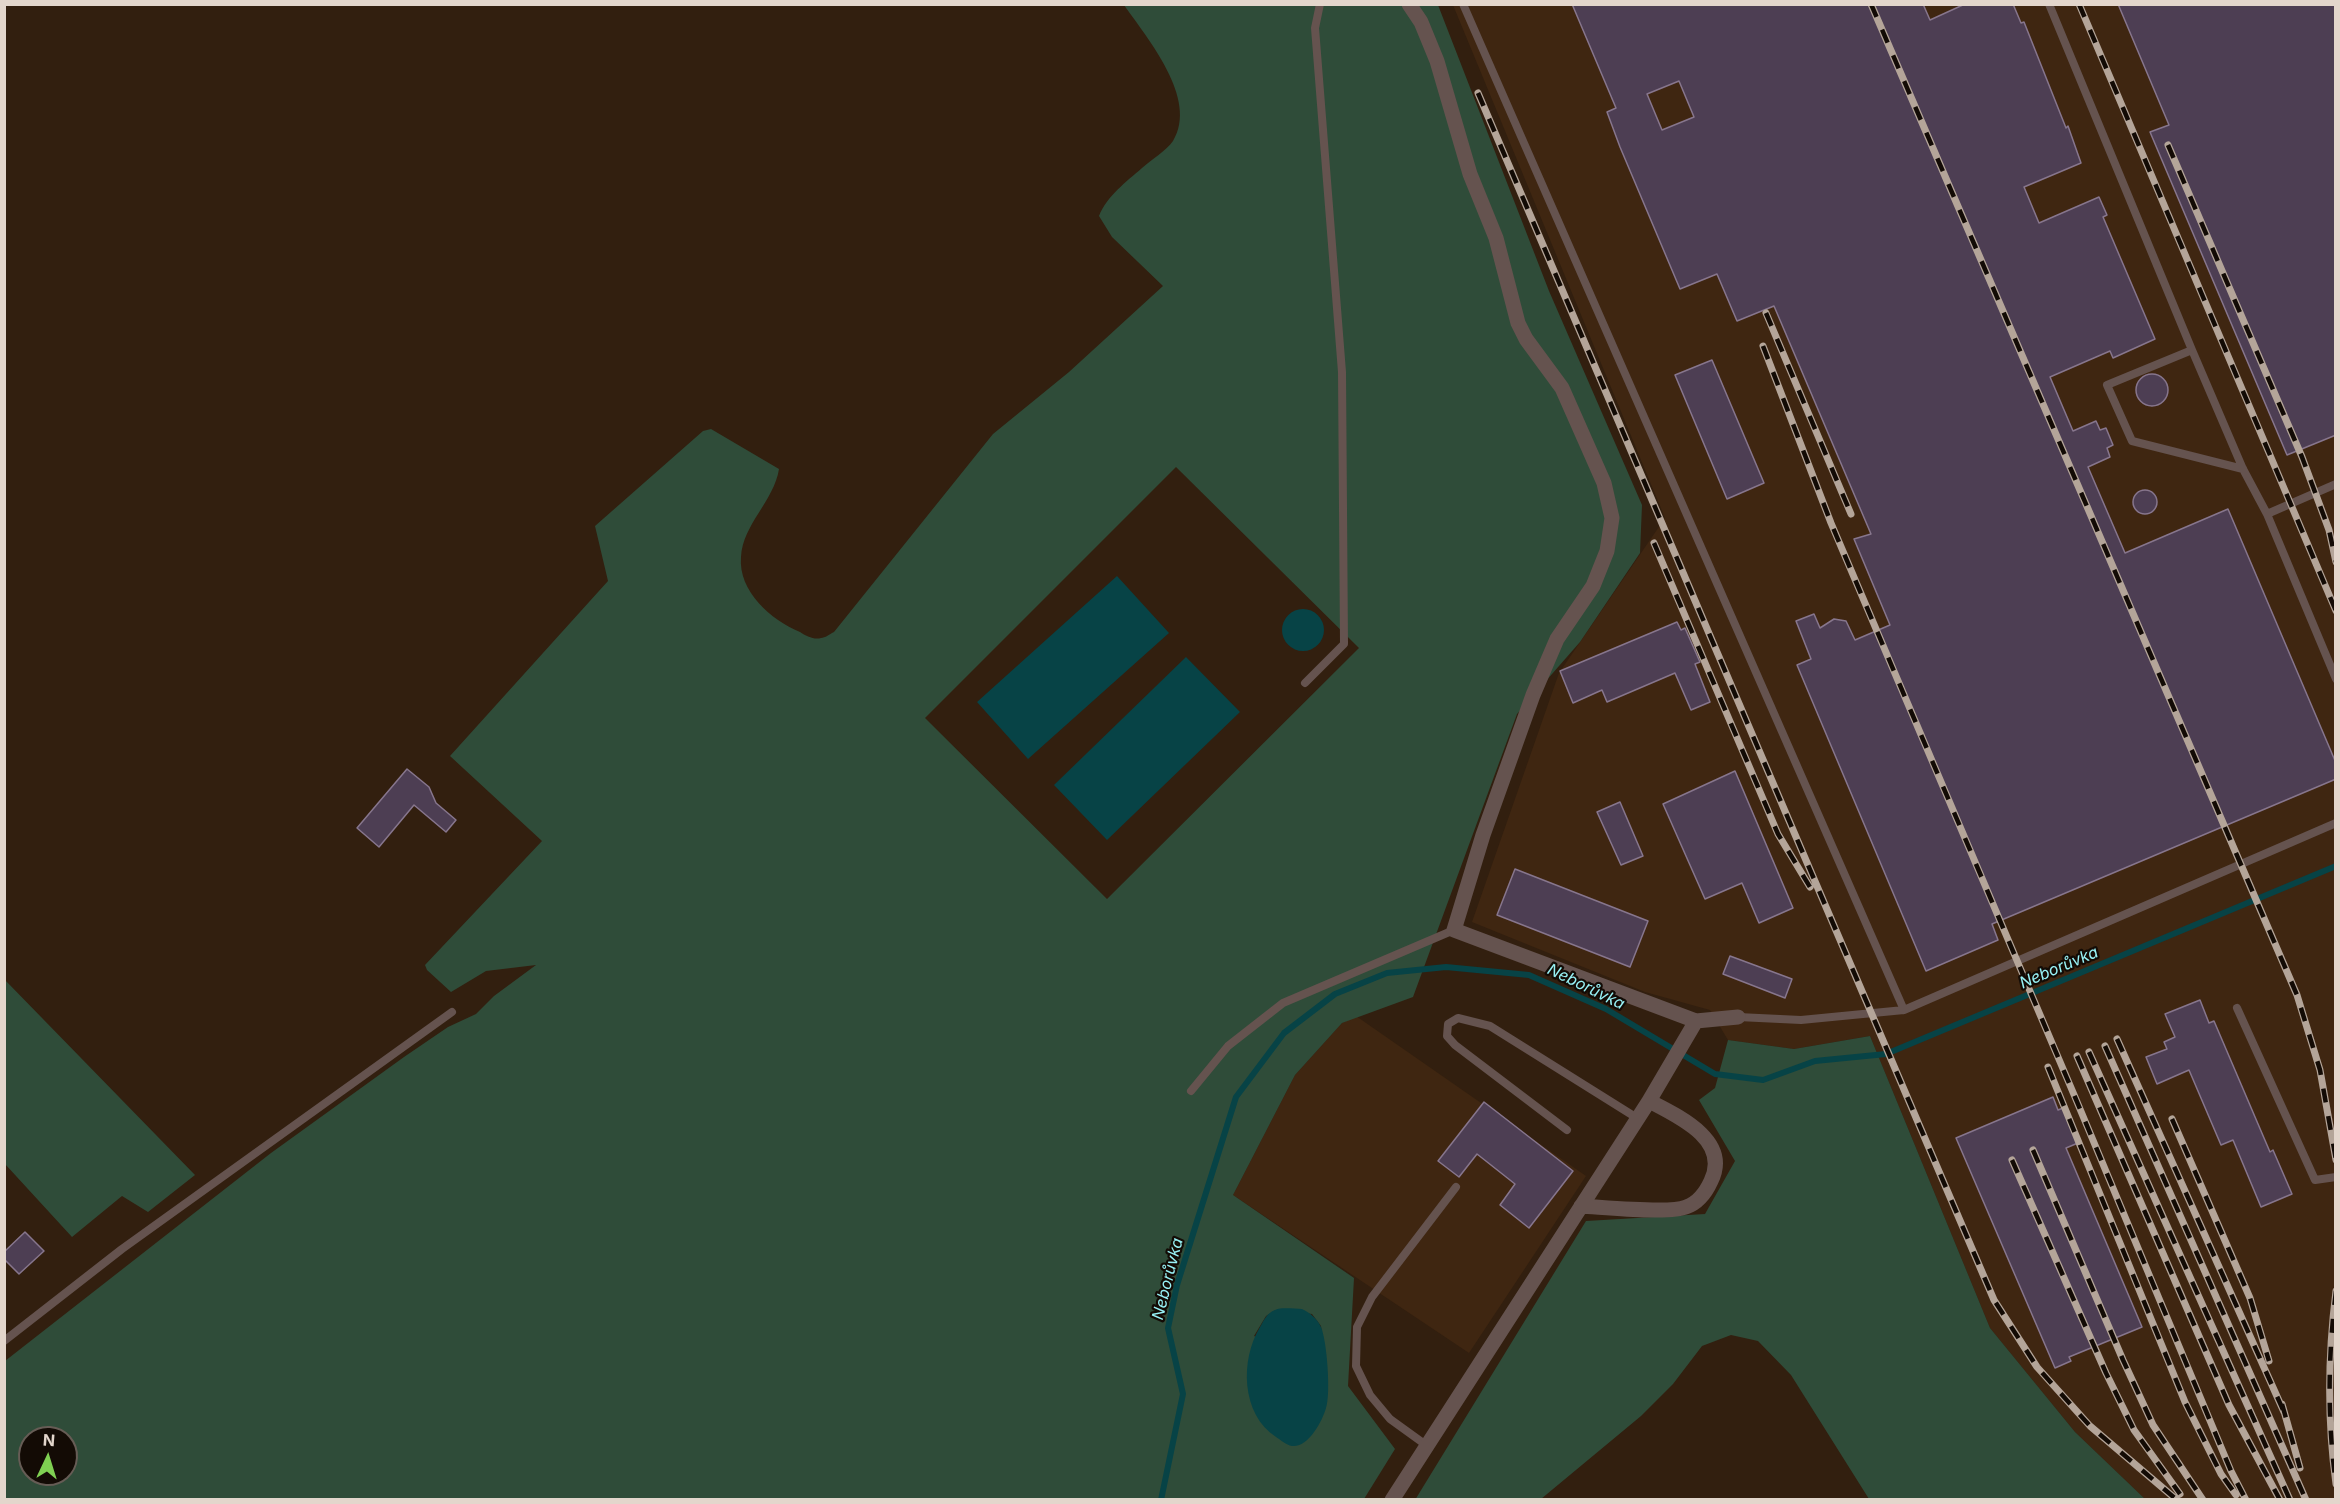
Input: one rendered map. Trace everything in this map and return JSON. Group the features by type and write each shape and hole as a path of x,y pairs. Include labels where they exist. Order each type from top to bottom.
{"street":[{"path":"1409,4 1421,22 1437,61 1470,174 1496,238 1518,323 1526,339 1562,388 1604,483 1612,518 1607,551 1593,586 1557,639 1533,695 1483,835 1454,930 1693,1026 1737,1017"},
{"path":"1392,1500 1665,1076 1693,1026"},
{"path":"1581,1206 1686,1208 1705,1193 1716,1172 1712,1146 1690,1123 1649,1101"}],"lane":[{"path":"1305,683 1344,644 1342,372 1315,28 1320,4"},
{"path":"1463,4 1904,1010"},
{"path":"2049,4 2192,350 2243,469 2267,514 2336,679"},
{"path":"2192,350 2107,385 2132,441 2243,469"},
{"path":"2267,514 2336,484"},
{"path":"1737,1017 1801,1020 1904,1010 2336,823"},
{"path":"1191,1091 1228,1046 1283,1003 1454,930"},
{"path":"2237,1008 2315,1180 2336,1178"},
{"path":"4,1341 122,1249 452,1012"},
{"path":"1567,1130 1455,1045 1447,1036 1448,1024 1458,1018 1490,1026 1637,1118"},
{"path":"1426,1445 1390,1419 1370,1395 1356,1366 1357,1327 1372,1297 1456,1187"}],"shaded area":[{"path":"1453,5 2335,5 2335,1499 2145,1499 2075,1432 1990,1328 1870,1036 1794,1049 1728,1040 1710,1010 1645,992 1472,922 1559,673 1665,518"},
{"path":"1356,1016 1586,1176 1469,1353 1233,1195 1295,1075 1342,1023"}],"green space":[{"path":"1124,5 1438,5 1549,291 1642,505 1640,553 1580,642 1517,714 1413,997 1342,1023 1295,1075 1233,1195 1354,1278 1348,1386 1395,1449 1364,1499 5,1500 5,1361 271,1153 448,1027 476,1014 494,996 536,965 486,971 451,992 427,970 425,965 542,841 450,756 608,581 595,526 703,431 711,429 779,469 771,492 743,545 741,569 751,593 768,612 789,627 810,637 824,637 834,632 993,434 1069,372 1163,286 1112,237 1099,216 1117,190 1170,145 1179,124 1180,107 1175,88 1156,51","holes":["1176,467 1359,648 1107,899 925,718","1276,1310 1312,1314 1321,1326 1325,1363 1254,1336 1266,1316"]},
{"path":"5,980 195,1175 148,1212 122,1196 72,1237 5,1164"},
{"path":"1870,1036 1990,1328 2075,1432 2145,1499 1869,1499 1791,1375 1758,1341 1731,1335 1702,1346 1673,1384 1641,1416 1541,1499 1415,1500 1586,1221 1705,1214 1735,1161 1699,1100 1715,1088 1728,1040 1794,1049"}],"water":[{"path":"1117,576 1169,633 1028,759 977,702"},
{"path":"1303,609 1311,610 1318,615 1323,622 1323,638 1318,645 1311,650 1303,651 1295,650 1288,645 1283,638 1282,630 1283,622 1288,615 1295,610"},
{"path":"1186,657 1240,712 1107,840 1054,785"},
{"path":"1278,1309 1302,1309 1315,1318 1321,1327 1328,1368 1328,1391 1324,1414 1318,1427 1304,1443 1292,1446 1264,1427 1256,1415 1247,1386 1247,1370 1254,1340 1268,1315"}],"building":[{"path":"1572,4 1923,4 1930,20 1965,4 2013,4 2021,23 2024,22 2066,128 2068,126 2081,163 2024,187 2039,223 2099,197 2107,215 2103,217 2155,339 2113,358 2110,351 2050,377 2073,431 2096,421 2100,430 2106,428 2113,445 2107,448 2110,457 2088,467 2125,553 2228,509 2336,763 2336,779 1992,924 1998,940 1926,971 1797,665 1811,659 1796,621 1814,614 1820,628 1834,619 1846,621 1855,640 1890,625 1854,539 1871,534 1774,306 1737,321 1717,274 1680,289 1607,112 1616,108","holes":["1679,81 1694,117 1662,130 1647,94"]},
{"path":"2118,4 2336,4 2336,435 2287,455 2150,132 2169,125"},
{"path":"1712,360 1764,483 1727,499 1675,375"},
{"path":"2152,374 2164,378 2168,390 2164,402 2152,406 2140,402 2136,390 2140,378"},
{"path":"2145,490 2154,493 2157,502 2154,511 2145,514 2136,511 2133,502 2136,493"},
{"path":"1677,622 1681,630 1685,628 1700,662 1695,664 1710,702 1691,710 1675,673 1607,702 1602,690 1573,703 1560,671"},
{"path":"407,769 429,787 436,803 456,820 446,832 414,805 379,847 357,828"},
{"path":"1735,771 1793,908 1759,923 1742,883 1705,899 1663,804"},
{"path":"1620,802 1643,856 1621,865 1597,812"},
{"path":"1515,869 1648,921 1630,967 1497,915"},
{"path":"1730,956 1792,979 1785,998 1723,974"},
{"path":"2200,1000 2209,1023 2214,1021 2270,1152 2273,1150 2292,1194 2261,1207 2233,1140 2221,1145 2189,1070 2157,1084 2146,1057 2167,1049 2164,1042 2175,1037 2165,1014"},
{"path":"2053,1097 2058,1110 2063,1108 2078,1143 2066,1148 2142,1327 2069,1357 2071,1361 2055,1368 1956,1138"},
{"path":"1484,1102 1573,1171 1529,1228 1500,1205 1515,1184 1477,1154 1459,1177 1438,1161"},
{"path":"25,1232 44,1251 19,1274 4,1259 4,1252"}],"waterway":[{"name":"Neborůvka","path":"1161,1500 1183,1394 1168,1328 1177,1285 1236,1097 1284,1033 1335,994 1387,973 1446,967 1529,975 1606,1009 1715,1074 1763,1080 1815,1061 1886,1054 2336,866"}],"railway":[{"path":"1871,4 2297,995 2320,1070 2336,1160"},
{"path":"2079,4 2336,611"},
{"path":"1478,93 1994,1300 2037,1367 2090,1426 2177,1500"},
{"path":"2168,145 2302,457 2329,530 2336,562"},
{"path":"1766,313 1851,514"},
{"path":"1763,346 1831,523 2231,1471 2246,1500"},
{"path":"1654,543 1778,834 1810,887"},
{"path":"2117,1039 2284,1412"},
{"path":"2105,1046 2306,1500"},
{"path":"2089,1052 2290,1500"},
{"path":"2077,1056 2229,1405 2280,1500"},
{"path":"2048,1067 2185,1402 2221,1474 2236,1495"},
{"path":"2172,1119 2250,1298 2269,1361"},
{"path":"2033,1150 2153,1425 2203,1500"},
{"path":"2012,1160 2106,1373 2134,1430 2180,1494"},
{"path":"2336,1291 2331,1339 2330,1387 2331,1435 2336,1484"},
{"path":"2282,1404 2300,1468"}]}
